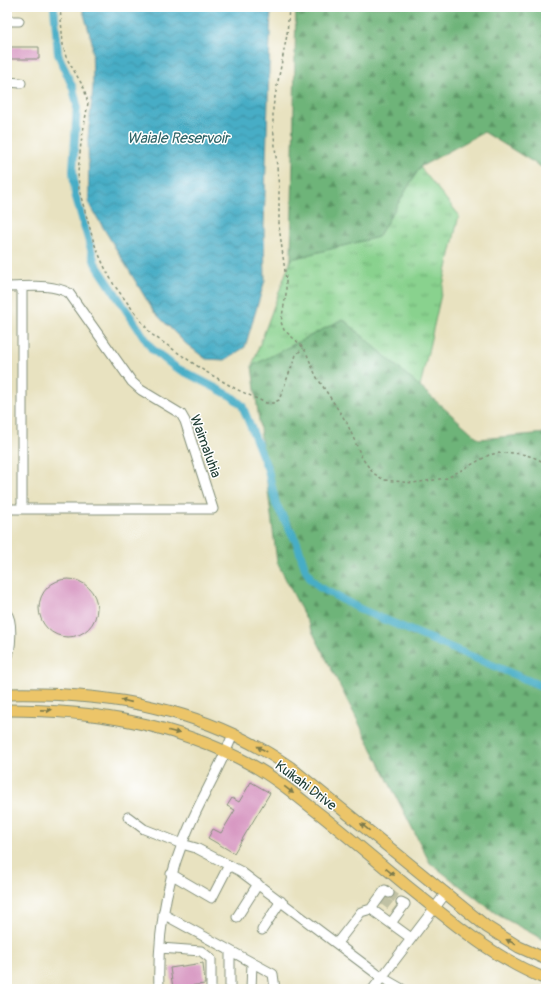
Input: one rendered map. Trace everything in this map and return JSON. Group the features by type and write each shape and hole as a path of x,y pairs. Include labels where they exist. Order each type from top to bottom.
{"main road":[{"name":"Kuikahi Drive","path":"7,694 79,695 116,699 185,716 232,734 269,753 290,767 501,937 546,959"},
{"name":"Kuikahi Drive","path":"7,710 62,710 106,716 184,735 226,752 274,778 488,949 518,967 546,979"}],"street":[{"path":"7,21 20,21"},
{"path":"7,82 22,83"},
{"name":"Waimaluhia","path":"7,287 51,286 69,293 132,382 141,390 181,414 185,421 213,509 7,509"},
{"path":"22,287 22,509"},
{"path":"7,614 10,621 10,648 7,658"},
{"path":"159,989 163,914 171,874 182,844 226,752 232,734"},
{"path":"128,817 144,829 196,848 229,865 281,901 381,978 402,989"},
{"path":"171,874 212,898 229,865"},
{"path":"237,917 258,884"},
{"path":"337,943 361,912 371,908 381,899 385,890 389,893"},
{"path":"373,989 446,893"},
{"path":"262,930 281,901"},
{"path":"391,924 398,911 405,904 401,902"},
{"path":"371,908 411,938"},
{"path":"163,914 230,952 273,974 274,989"},
{"path":"160,948 201,951 211,959 211,989"},
{"path":"230,952 230,989"},
{"path":"251,989 252,963"}],"path":[{"path":"60,7 63,45 66,57 84,88 88,103 78,172 79,190 94,243 114,285 151,334 203,370 236,389 266,403 273,403 279,400 296,355 303,348"},
{"path":"289,7 287,35 273,107 272,125 279,188 279,226 286,279 286,294 281,322 284,330 303,348 316,376 346,423 362,458 373,473 384,480 414,483 447,478 489,455 496,453 525,455 546,464"}],"green space":[{"path":"296,7 546,7 546,170 484,132 420,167 378,237 291,259"},
{"path":"420,167 459,215 420,387 343,319 252,366 291,259 378,237"},
{"path":"343,319 479,439 546,433 546,941 498,915 430,863 277,562 252,366"}],"water":[{"name":"Waiale Reservoir","path":"82,7 271,7 264,226 265,280 245,347 225,360 206,359 185,343 154,312 89,204 88,138 93,86 92,42"}],"building":[{"path":"7,47 39,47 39,59 7,59"},
{"path":"62,579 74,579 89,587 97,602 97,614 89,629 74,637 62,637 47,629 39,614 39,602 47,587"},
{"path":"251,782 270,793 234,853 208,838 213,829 221,833 235,810 227,806 232,798 239,802"},
{"path":"203,963 205,984 173,988 170,968"}],"waterway":[{"path":"54,7 58,54 73,88 77,105 73,171 75,194 95,263 152,349 175,367 231,396 242,405 268,470 276,504 297,543 305,568 311,579 319,587 362,610 546,688"}],"tunnel":[{"path":"389,893 401,902"},
{"path":"383,900 396,910"}]}
